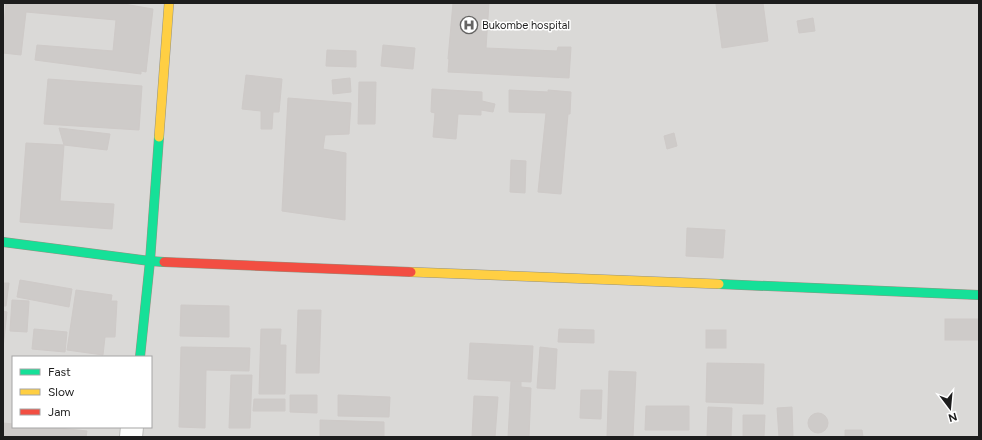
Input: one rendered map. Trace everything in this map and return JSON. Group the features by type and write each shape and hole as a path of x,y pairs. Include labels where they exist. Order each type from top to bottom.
{"street":[{"path":"140,356 150,261 170,3"},
{"path":"3,242 150,261 979,295"}],"shaded area":[{"path":"3,3 979,3 979,437 3,437"}],"building":[{"path":"6,3 118,3 153,9 146,72 141,71 141,74 35,60 37,45 113,51 116,20 26,12 21,55 3,53"},
{"name":"Bukombe hospital","path":"453,3 489,3 486,48 557,51 558,47 571,47 569,78 448,72"},
{"path":"763,3 768,41 722,48 716,4"},
{"path":"813,18 815,31 799,33 797,21"},
{"path":"383,45 415,48 413,69 381,66"},
{"path":"327,50 356,51 356,67 326,66"},
{"path":"246,75 282,79 279,112 273,112 272,129 261,129 261,111 242,109"},
{"path":"350,78 351,92 333,94 332,80"},
{"path":"48,79 142,86 139,130 44,124"},
{"path":"359,82 376,82 375,124 358,124"},
{"path":"432,89 482,92 482,101 495,104 493,112 481,110 481,115 458,114 456,139 433,137 435,113 431,112"},
{"path":"509,90 548,92 548,90 571,92 561,194 538,192 546,113 509,112"},
{"path":"288,98 351,103 349,134 325,135 323,149 346,153 345,220 282,211"},
{"path":"59,128 110,134 107,150 64,145"},
{"path":"674,133 677,146 667,149 664,136"},
{"path":"26,143 64,145 60,201 114,204 112,229 20,222"},
{"path":"511,160 526,161 525,193 510,192"},
{"path":"687,228 725,230 723,258 686,256"},
{"path":"20,280 72,289 69,307 17,297"},
{"path":"3,283 9,283 6,306 3,306"},
{"path":"76,290 112,295 111,301 117,301 115,337 105,337 103,355 67,350"},
{"path":"12,300 29,301 27,332 10,331"},
{"path":"181,305 229,306 229,337 180,336"},
{"path":"298,310 321,310 319,373 296,373"},
{"path":"3,311 7,312 3,348"},
{"path":"945,319 979,319 979,340 945,340"},
{"path":"34,329 67,332 65,352 32,349"},
{"path":"261,329 281,329 280,345 286,345 285,394 259,394"},
{"path":"559,329 594,330 594,343 558,342"},
{"path":"706,330 726,330 726,348 706,348"},
{"path":"470,343 533,346 531,382 468,379"},
{"path":"181,347 250,348 249,371 206,370 205,428 179,427"},
{"path":"540,347 557,349 555,389 537,388"},
{"path":"707,363 764,364 763,404 706,402"},
{"path":"609,371 636,372 633,437 607,437"},
{"path":"231,375 252,375 250,428 229,428"},
{"path":"511,381 521,381 521,387 531,388 529,437 508,437"},
{"path":"581,390 602,390 601,419 580,418"},
{"path":"290,395 317,395 317,413 290,412"},
{"path":"338,395 390,397 389,417 338,416"},
{"path":"474,396 498,397 495,437 472,437"},
{"path":"254,399 285,399 285,411 253,411"},
{"path":"646,406 689,406 689,430 645,430"},
{"path":"708,407 732,408 731,437 707,437"},
{"path":"792,407 793,437 779,437 777,408"},
{"path":"814,413 822,413 828,419 828,427 822,433 814,433 808,427 808,419"},
{"path":"743,415 765,415 764,437 743,437"},
{"path":"320,420 384,422 384,437 320,437"},
{"path":"3,423 12,424 12,428 58,428 87,431 86,437 3,437"},
{"path":"845,430 862,430 863,437 845,437"}],"traffic: fast":[{"path":"140,356 150,261 159,137"},
{"path":"3,242 164,262"},
{"path":"719,284 979,295"}],"traffic: slow":[{"path":"159,137 169,3"},
{"path":"411,272 719,284"}],"traffic: jam":[{"path":"164,262 411,272"}],"place":[{"name":"Bukombe hospital","path":"469,25"}]}
